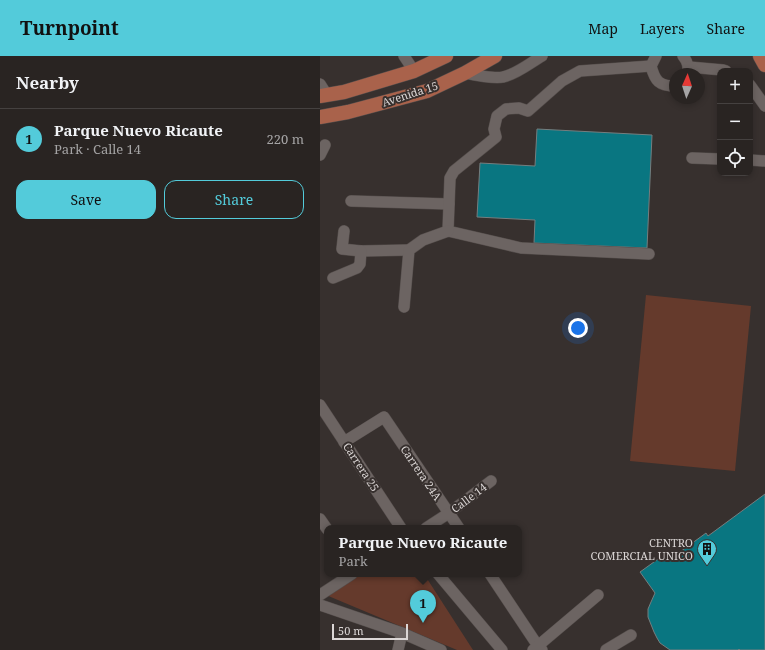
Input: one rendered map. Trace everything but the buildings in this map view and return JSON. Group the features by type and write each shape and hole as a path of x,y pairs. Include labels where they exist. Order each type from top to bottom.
{"main road":[{"name":"Avenida 15","path":"322,92 344,92 414,71 446,56"},
{"name":"Avenida 15","path":"320,117 348,112 427,91 465,73 495,56"},
{"path":"760,56 765,64"}],"street":[{"path":"404,56 414,71"},
{"path":"465,73 478,76 502,78 516,72 542,56"},
{"path":"683,56 687,68"},
{"path":"448,231 450,178 454,171 496,137 494,129 497,116 506,109 519,108 528,111 562,81 580,71 654,61 654,76 662,84 669,86"},
{"path":"705,71 717,70"},
{"path":"753,89 765,106"},
{"path":"320,145 325,145 320,155"},
{"path":"692,158 717,159"},
{"path":"753,160 765,161"},
{"path":"350,201 449,204"},
{"path":"344,231 342,249 361,251 409,250 423,240 448,231 521,248 649,254"},
{"path":"404,307 409,250"},
{"path":"333,278 357,268 360,264 361,251"},
{"name":"Carrera 25","path":"320,406 399,525"},
{"name":"Carrera 24A","path":"344,442 384,417 457,525"},
{"name":"Calle 14","path":"431,525 492,481"},
{"path":"320,594 347,577"},
{"path":"441,577 502,650"},
{"path":"492,577 538,649 598,595"},
{"path":"320,605 402,633 441,650"},
{"path":"398,650 402,633"},
{"path":"606,650 631,635"}],"shaded area":[{"path":"646,295 751,306 735,471 630,461"},
{"path":"354,577 426,577 473,650 457,650 326,595"}],"place":[{"name":"CENTRO COMERCIAL UNICO","path":"707,566"},
{"name":"Parque Nuevo Ricaute","path":"423,623"}]}
